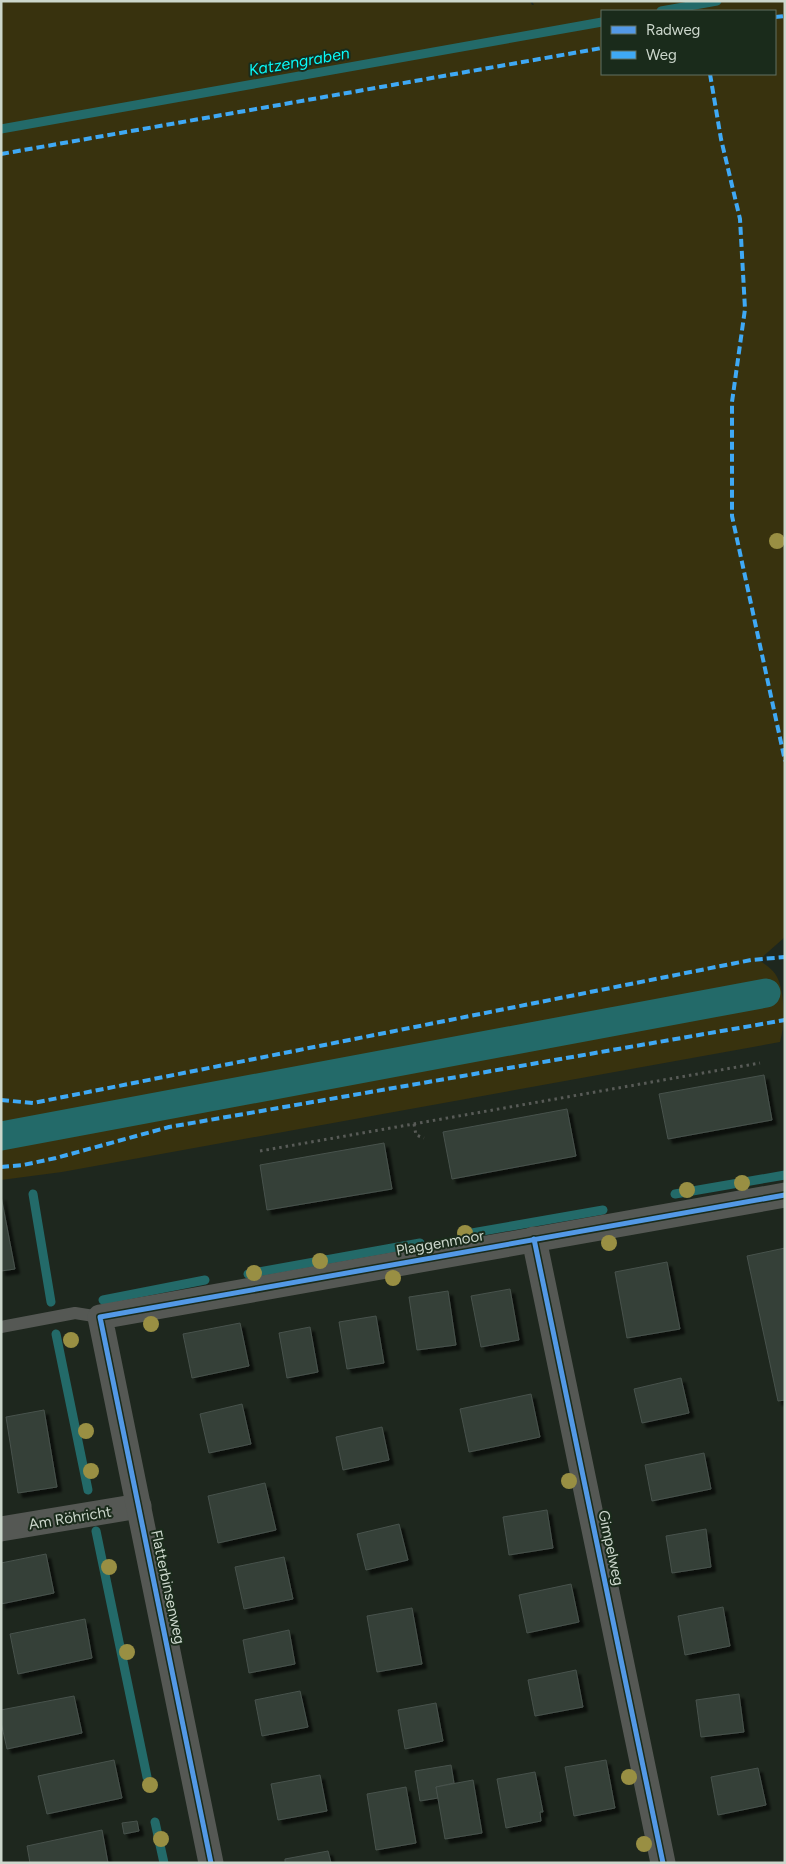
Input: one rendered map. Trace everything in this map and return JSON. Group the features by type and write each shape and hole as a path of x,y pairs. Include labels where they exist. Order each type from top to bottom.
{"street":[{"name":"Plaggenmoor","path":"100,1317 785,1195"},
{"name":"Gimpelweg","path":"534,1239 663,1863"},
{"name":"Flatterbinsenweg","path":"100,1317 211,1863"},
{"name":"Am Röhricht","path":"1,1529 138,1506"}],"lane":[{"path":"1,1328 75,1313 100,1317"}],"path":[{"path":"260,1151 760,1063"},
{"path":"414,1124 416,1135 424,1138"}],"shaded area":[{"path":"1,1 530,1 534,5 532,1 785,1 785,937 759,960 770,968 778,979 780,986 784,1010 780,1042 62,1172 1,1180"}],"building":[{"path":"764,1075 772,1120 668,1139 659,1094"},
{"path":"567,1109 576,1156 452,1179 443,1132"},
{"path":"384,1143 392,1189 267,1210 260,1165"},
{"path":"1,1196 15,1269 1,1271"},
{"path":"785,1248 785,1400 778,1401 747,1256"},
{"path":"667,1262 680,1329 627,1338 615,1272"},
{"path":"510,1289 519,1340 481,1347 471,1296"},
{"path":"448,1291 456,1345 417,1350 409,1297"},
{"path":"376,1316 384,1363 347,1369 339,1322"},
{"path":"240,1323 249,1366 192,1378 183,1334"},
{"path":"310,1327 318,1372 287,1378 279,1333"},
{"path":"681,1378 689,1413 642,1423 634,1389"},
{"path":"531,1394 540,1437 469,1452 460,1409"},
{"path":"242,1404 251,1444 209,1453 200,1414"},
{"path":"44,1410 57,1487 18,1493 6,1417"},
{"path":"382,1427 389,1460 343,1470 336,1437"},
{"path":"704,1453 711,1489 652,1501 645,1465"},
{"path":"265,1483 276,1530 218,1543 208,1496"},
{"path":"547,1510 553,1548 509,1555 503,1517"},
{"path":"399,1524 408,1560 366,1570 357,1534"},
{"path":"706,1529 711,1567 672,1573 666,1536"},
{"path":"46,1554 54,1593 1,1604 1,1563"},
{"path":"284,1557 293,1599 244,1609 235,1567"},
{"path":"571,1584 579,1622 527,1633 519,1595"},
{"path":"723,1607 730,1646 685,1655 678,1616"},
{"path":"412,1608 422,1664 377,1672 367,1616"},
{"path":"85,1619 92,1658 18,1674 10,1634"},
{"path":"289,1630 295,1664 249,1673 243,1640"},
{"path":"576,1670 583,1707 535,1716 528,1680"},
{"path":"300,1691 308,1727 262,1736 255,1700"},
{"path":"739,1694 744,1732 701,1737 696,1700"},
{"path":"74,1696 82,1733 7,1749 1,1722 1,1710"},
{"path":"436,1703 443,1741 405,1749 398,1710"},
{"path":"114,1760 122,1798 47,1814 38,1776"},
{"path":"606,1760 615,1808 574,1816 565,1767"},
{"path":"451,1765 454,1783 436,1787 438,1798 420,1801 415,1771"},
{"path":"758,1768 766,1805 718,1815 711,1777"},
{"path":"535,1772 543,1812 540,1812 541,1821 506,1828 497,1779"},
{"path":"320,1775 327,1811 278,1820 271,1784"},
{"path":"473,1780 482,1833 445,1839 436,1787"},
{"path":"406,1787 416,1843 376,1850 367,1794"},
{"path":"137,1821 139,1831 124,1834 122,1823"},
{"path":"102,1830 108,1863 30,1863 27,1846"},
{"path":"328,1851 331,1863 285,1863 285,1859"}],"waterway":[{"name":"Katzengraben","path":"667,10 717,1"},
{"name":"Katzengraben","path":"1,129 601,22"},
{"path":"1,1136 766,993"},
{"path":"675,1194 785,1175"},
{"path":"33,1194 51,1302"},
{"path":"466,1234 603,1210"},
{"path":"248,1274 420,1243"},
{"path":"103,1300 205,1280"},
{"path":"56,1334 88,1490"},
{"path":"96,1531 147,1777"},
{"path":"155,1822 164,1863"}],"marked path":[{"path":"776,17 785,16"},
{"path":"1,154 601,48"},
{"path":"710,75 721,139 740,219 745,309 732,402 732,516 785,761"},
{"path":"1,1100 33,1103 751,960 785,957"},
{"path":"1,1167 23,1165 56,1158 169,1127 785,1020"}],"cycle path":[{"path":"211,1863 100,1317 785,1195"},
{"path":"534,1239 663,1863"}]}
